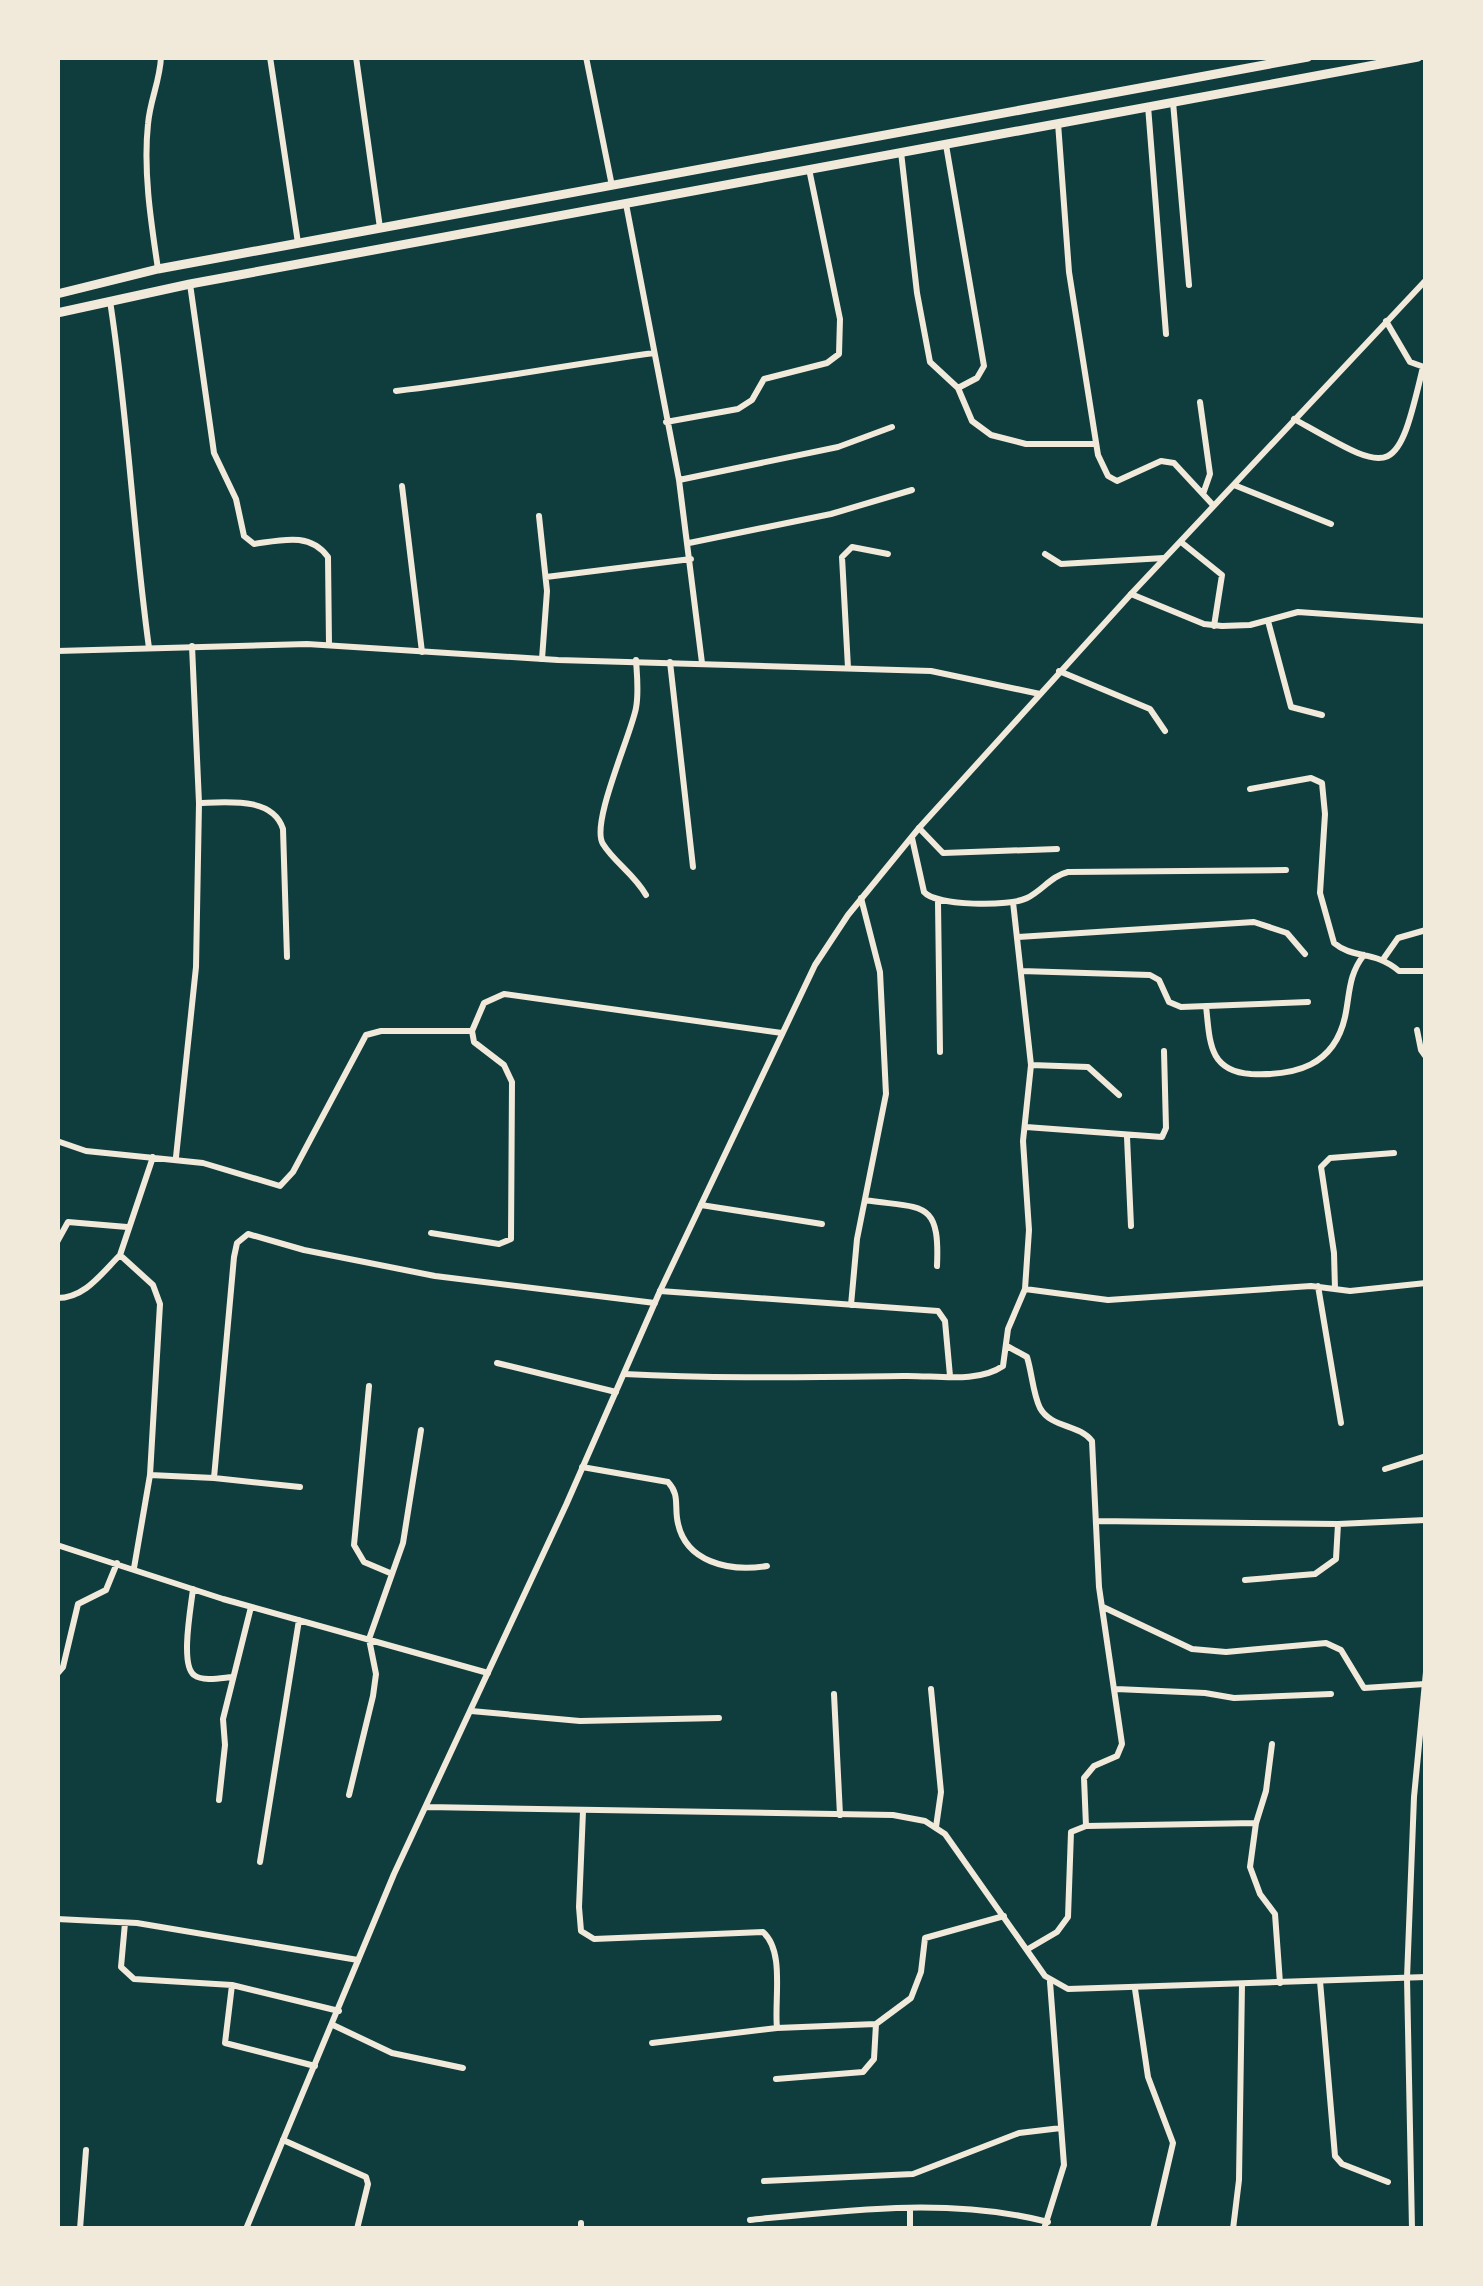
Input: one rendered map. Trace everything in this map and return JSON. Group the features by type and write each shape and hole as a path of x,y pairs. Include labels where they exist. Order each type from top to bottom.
{"highway":[{"path":"57,294 158,269 1251,62 1308,57"},
{"path":"57,313 190,284 1418,57"}],"street":[{"path":"158,269 150,219 147,136 161,57"},
{"path":"270,57 298,244"},
{"path":"356,57 380,228"},
{"path":"586,57 612,186"},
{"path":"1173,102 1189,285"},
{"path":"1148,106 1166,334"},
{"path":"1058,121 1069,272 1095,444 1105,472 1113,480 1124,479 1165,461 1178,466 1213,505"},
{"path":"946,142 984,366 977,378 958,388"},
{"path":"901,152 928,359 958,388 972,421 1002,439 1041,446 1095,444"},
{"path":"666,422 739,409 752,400 764,379 826,363 839,354 840,319 809,169"},
{"path":"626,204 679,480 702,663"},
{"path":"246,2229 358,1960 660,1291 815,964 861,898 1059,671 1426,280"},
{"path":"190,284 204,363 209,432 236,499 244,536 254,544 305,540 322,549 328,557 329,645"},
{"path":"110,301 126,407 136,556 149,648"},
{"path":"1294,419 1370,459 1386,458 1403,443 1424,368 1410,362 1385,321"},
{"path":"396,391 654,353"},
{"path":"1200,403 1210,474 1203,494"},
{"path":"679,480 838,447 892,427"},
{"path":"1232,484 1331,524"},
{"path":"402,486 422,652"},
{"path":"689,543 830,514 912,490"},
{"path":"539,516 546,577 542,659"},
{"path":"1181,542 1222,575 1214,626"},
{"path":"848,668 842,557 853,547 888,554"},
{"path":"1045,554 1061,564 1164,558"},
{"path":"546,577 692,559"},
{"path":"1131,594 1214,626 1313,612 1426,621"},
{"path":"1268,621 1291,707 1322,715"},
{"path":"57,651 329,645 542,659 944,672 1040,694"},
{"path":"176,1157 196,968 199,803 192,646"},
{"path":"636,660 637,704 599,828 604,845 629,869 646,895"},
{"path":"669,662 693,867"},
{"path":"1059,671 1150,709 1165,731"},
{"path":"1250,789 1311,778 1322,783 1321,898 1337,947 1384,958 1399,971 1426,970"},
{"path":"199,803 266,807 280,817 287,957"},
{"path":"919,829 943,854 1058,850"},
{"path":"912,838 924,892 938,902 1013,902 1068,872 1286,870"},
{"path":"851,1305 886,1094 880,972 861,898"},
{"path":"938,902 940,1052"},
{"path":"624,1374 771,1379 950,1376 997,1371 1004,1366 1008,1329 1025,1288 1029,1230 1025,1127 1031,1065 1013,902"},
{"path":"1018,937 1254,922 1287,933 1305,954"},
{"path":"1384,958 1397,938 1426,930"},
{"path":"1206,1006 1211,1052 1222,1067 1248,1074 1306,1069 1322,1060 1337,1040 1351,975 1365,953"},
{"path":"1021,970 1150,975 1159,980 1173,1005 1308,1002"},
{"path":"431,1233 499,1244 511,1239 512,1082 504,1065 474,1042 472,1031 484,1003 504,994 782,1033"},
{"path":"1417,1030 1426,1057"},
{"path":"57,1141 86,1151 176,1157 280,1186 293,1172 366,1035 373,1031 472,1031"},
{"path":"1025,1127 1159,1138 1165,1133 1164,1051"},
{"path":"1031,1065 1088,1066 1119,1096"},
{"path":"1127,1137 1131,1226"},
{"path":"1335,1291 1321,1167 1330,1158 1394,1153"},
{"path":"57,1298 73,1298 120,1256 153,1157"},
{"path":"865,1200 918,1208 931,1216 938,1235 937,1266"},
{"path":"701,1205 822,1224"},
{"path":"57,1242 68,1222 127,1227"},
{"path":"214,1478 234,1257 242,1236 435,1276 655,1303"},
{"path":"120,1256 153,1285 160,1304 150,1475 134,1569"},
{"path":"1025,1288 1108,1300 1426,1283"},
{"path":"1318,1286 1342,1423"},
{"path":"660,1291 938,1311 945,1321 950,1376"},
{"path":"1007,1346 1027,1358 1046,1415 1082,1430 1092,1441 1101,1606 1121,1751 1084,1778 1086,1826"},
{"path":"497,1363 616,1393"},
{"path":"369,1386 354,1545 364,1562 390,1573"},
{"path":"349,1795 376,1674 369,1639 403,1543 421,1430"},
{"path":"1385,1469 1426,1456"},
{"path":"582,1467 668,1482 676,1495 677,1521 699,1554 725,1569 767,1566"},
{"path":"150,1475 300,1487"},
{"path":"1096,1521 1338,1524 1426,1520"},
{"path":"1245,1580 1324,1570 1336,1559 1338,1524"},
{"path":"57,1545 488,1673"},
{"path":"57,1674 63,1667 78,1604 106,1590 117,1563"},
{"path":"193,1589 186,1663 201,1679 232,1677"},
{"path":"219,1800 223,1719 251,1606"},
{"path":"1101,1606 1192,1649 1226,1652 1326,1642 1341,1650 1364,1688 1425,1684"},
{"path":"260,1862 299,1620"},
{"path":"1412,2229 1407,1978 1414,1797 1426,1672"},
{"path":"931,1689 941,1792 936,1827"},
{"path":"1116,1689 1234,1698 1331,1694"},
{"path":"834,1694 840,1815"},
{"path":"471,1711 580,1720 719,1718"},
{"path":"1272,1744 1250,1867 1260,1894 1275,1914 1280,1983"},
{"path":"427,1807 907,1816 936,1827 969,1865 1050,1982 1064,2165 1046,2225 989,2210 910,2209 750,2220"},
{"path":"584,1811 581,1931 594,1939 767,1934 774,1957 777,2028"},
{"path":"1028,1949 1057,1932 1068,1917 1071,1832 1086,1826 1256,1822"},
{"path":"652,2043 777,2028 876,2024 911,1998 921,1972 925,1938 1004,1916"},
{"path":"57,1919 125,1923 358,1960"},
{"path":"125,1923 122,1967 134,1979 232,1985 339,2011"},
{"path":"1050,1982 1068,1989 1135,1989 1426,1977"},
{"path":"1320,1981 1335,2156 1348,2167 1388,2182"},
{"path":"1233,2229 1239,2180 1242,1984"},
{"path":"232,1985 226,2042 315,2066"},
{"path":"1135,1989 1148,2078 1172,2143 1154,2229"},
{"path":"776,2079 863,2072 874,2059 876,2024"},
{"path":"333,2025 392,2053 463,2068"},
{"path":"764,2181 913,2174 1019,2133 1060,2128"},
{"path":"283,2140 366,2177 357,2229"},
{"path":"80,2229 86,2150"},
{"path":"910,2209 910,2229"}]}
